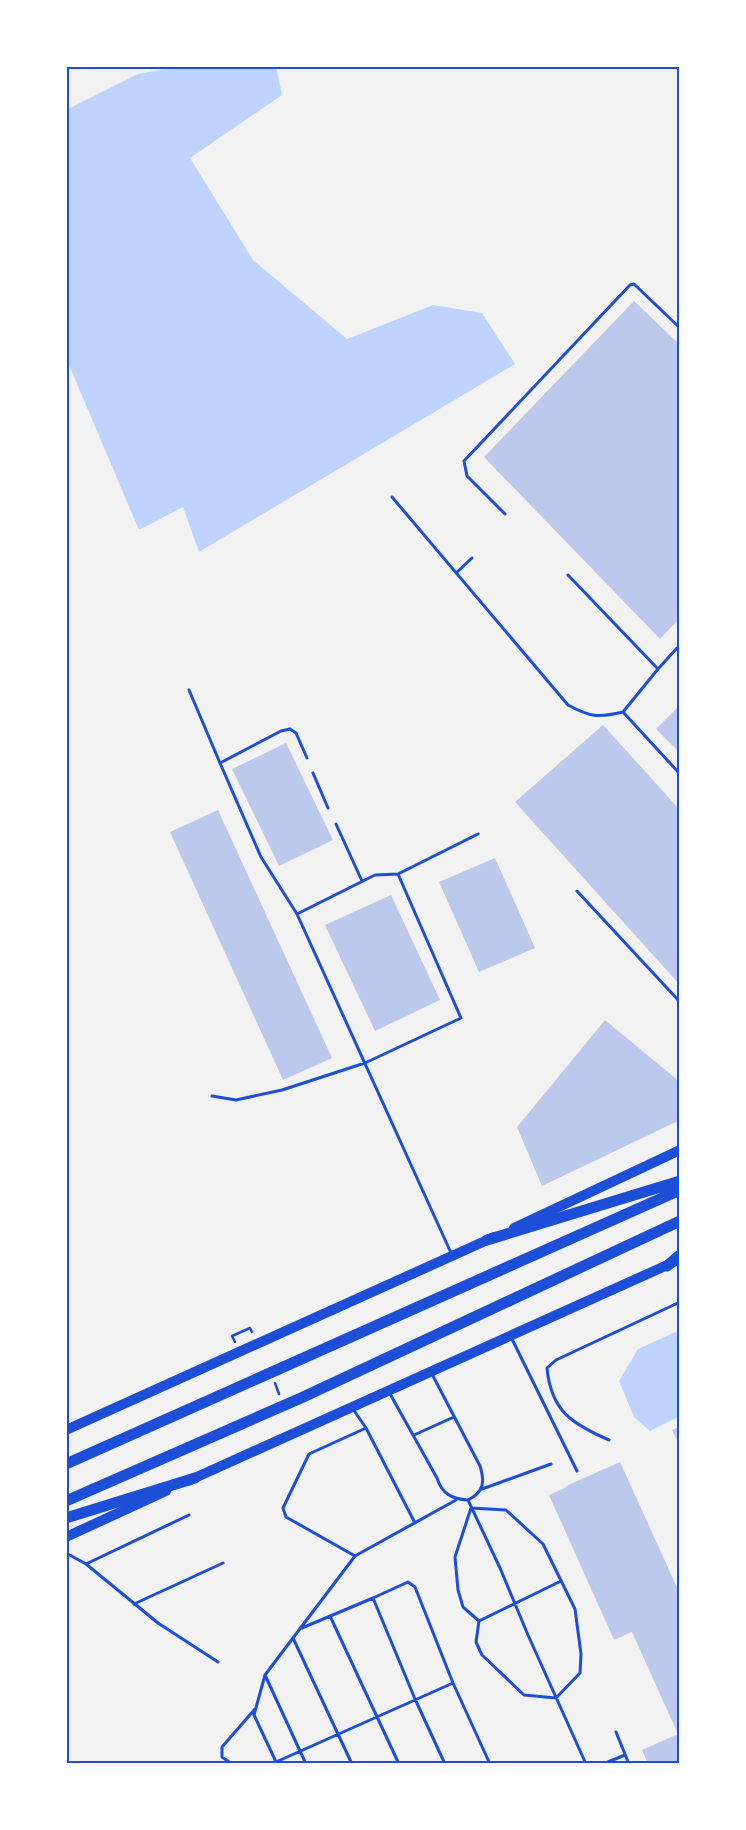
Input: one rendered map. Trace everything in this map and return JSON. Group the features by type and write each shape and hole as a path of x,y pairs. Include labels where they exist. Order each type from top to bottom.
{"highway":[{"path":"487,1240 680,1181"},
{"path":"66,1464 680,1190"},
{"path":"66,1501 301,1398 680,1221"},
{"path":"666,1266 680,1256"},
{"path":"66,1518 195,1478"}],"main road":[{"path":"66,1430 452,1256 680,1150"},
{"path":"66,1537 680,1260"}],"lane":[{"path":"505,514 467,476 464,461 630,285 634,284 680,328"},
{"path":"392,496 568,705 586,715 606,716 623,712 677,648"},
{"path":"456,573 472,558"},
{"path":"568,575 658,669"},
{"path":"189,690 261,857 297,914 452,1256"},
{"path":"623,712 680,774"},
{"path":"220,763 281,731 290,729 296,733 307,758"},
{"path":"314,773 328,808"},
{"path":"336,824 362,881"},
{"path":"297,914 375,875 398,874 478,834"},
{"path":"212,1096 236,1100 273,1092 365,1063 461,1018 398,874"},
{"path":"577,891 680,1002"},
{"path":"609,1440 587,1431 563,1413 549,1384 547,1368 556,1360 680,1302"},
{"path":"511,1336 578,1471"},
{"path":"431,1372 480,1466 484,1479 482,1489"},
{"path":"389,1392 414,1435 440,1487 445,1494 456,1500 468,1500 482,1489 551,1464"},
{"path":"352,1408 366,1428 415,1523"},
{"path":"414,1435 454,1417"},
{"path":"355,1556 286,1517 283,1508 309,1454 366,1428"},
{"path":"453,1682 378,1717 300,1750 276,1763 254,1715 265,1675 355,1556 456,1500"},
{"path":"468,1500 586,1764"},
{"path":"471,1508 506,1510 543,1544 576,1609 580,1674 556,1698"},
{"path":"471,1508 455,1557 457,1582 463,1607 479,1621"},
{"path":"86,1564 189,1515"},
{"path":"66,1553 86,1564 158,1623 218,1662"},
{"path":"134,1604 223,1563"},
{"path":"479,1621 561,1581"},
{"path":"300,1628 408,1582 415,1587 453,1682 490,1764"},
{"path":"373,1598 415,1699 445,1764"},
{"path":"330,1616 399,1764"},
{"path":"479,1621 476,1642 482,1655 524,1695 556,1698"},
{"path":"293,1638 352,1764"},
{"path":"265,1675 306,1764"},
{"path":"232,1764 222,1757 222,1747 256,1707"},
{"path":"616,1732 629,1764"},
{"path":"603,1764 625,1755"}],"water":[{"path":"182,66 276,66 282,95 190,158 253,260 347,339 433,305 482,313 515,364 199,552 183,507 139,530 66,358 66,110 138,74"},
{"path":"680,1330 680,1416 650,1431 634,1417 619,1381 638,1349"}],"building":[{"path":"634,301 680,345 680,618 660,639 484,457"},
{"path":"680,705 680,753 656,729"},
{"path":"603,725 680,810 680,985 515,802"},
{"path":"286,743 333,840 279,866 232,769"},
{"path":"218,810 332,1058 283,1080 170,832"},
{"path":"495,858 535,948 479,972 439,882"},
{"path":"391,895 440,1000 375,1031 325,925"},
{"path":"605,1020 680,1082 680,1120 542,1186 517,1127"},
{"path":"680,1426 680,1447 672,1430"},
{"path":"620,1462 680,1594 680,1764 648,1764 642,1750 678,1734 632,1632 614,1640 549,1495"}]}
